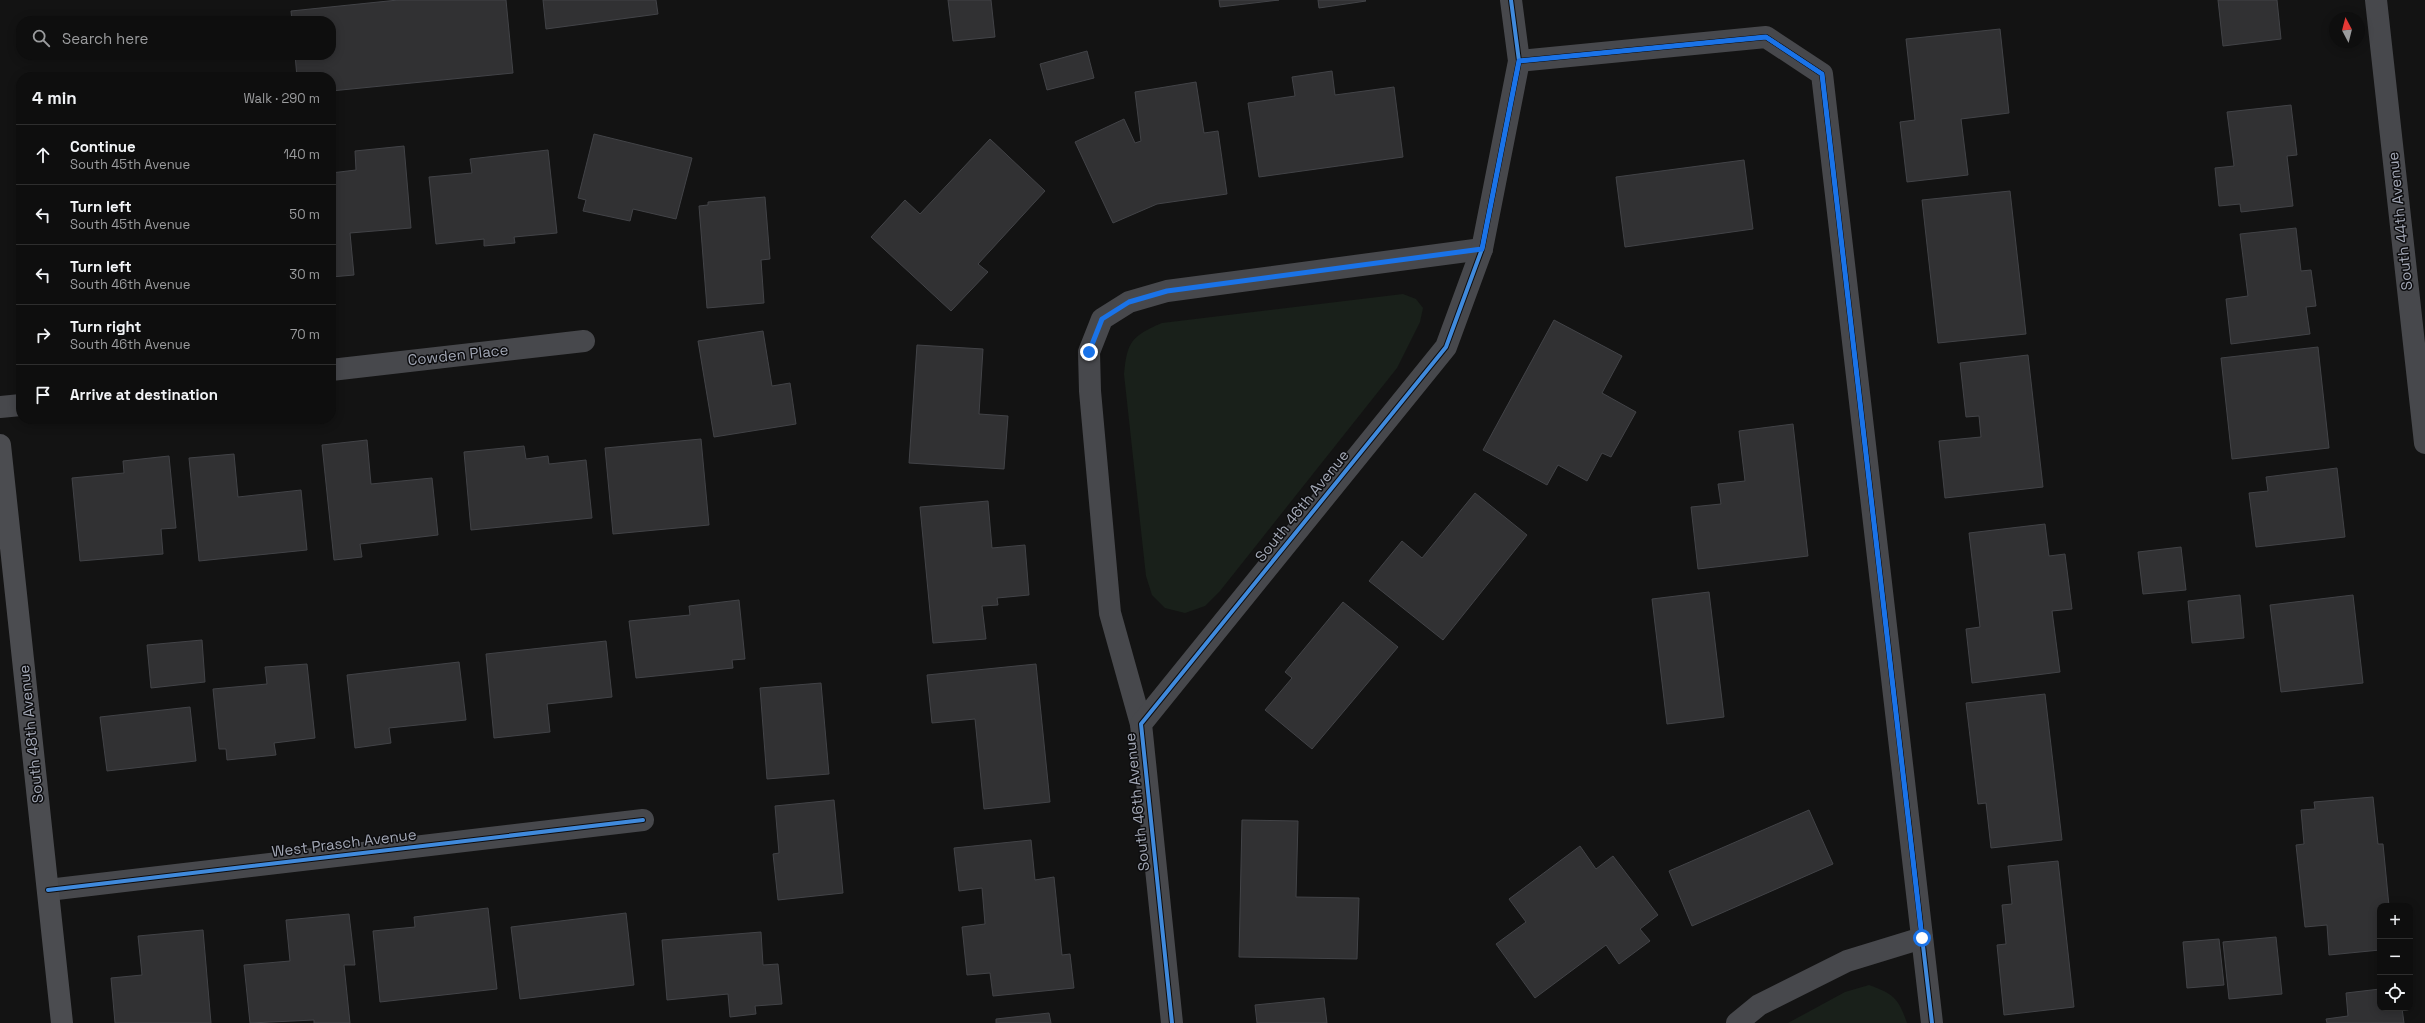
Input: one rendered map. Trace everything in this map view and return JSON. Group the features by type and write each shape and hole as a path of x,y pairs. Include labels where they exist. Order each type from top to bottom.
{"street":[{"name":"South 46th Avenue","path":"1141,724 1446,347 1482,249 1519,61 1511,0"},
{"name":"South 44th Avenue","path":"2376,0 2425,442"},
{"path":"1519,61 1766,37 1822,74 1932,1023"},
{"name":"South 46th Avenue","path":"1172,1023 1141,724 1110,613 1090,391 1089,352 1102,319 1129,302 1167,291 1482,249"},
{"name":"Cowden Place","path":"336,369 584,341"},
{"path":"0,407 16,405"},
{"name":"South 48th Avenue","path":"0,445 62,1023"},
{"name":"West Prasch Avenue","path":"48,890 643,820"},
{"path":"1737,1023 1759,1006 1847,961 1922,938"}],"shaded area":[{"path":"1403,294 1416,299 1423,308 1420,322 1397,368 1220,591 1205,606 1185,613 1165,608 1152,595 1146,576 1124,374 1127,354 1133,341 1144,332 1162,323"},
{"path":"1869,985 1890,994 1898,1002 1907,1023 1788,1023 1845,992"}],"building":[{"path":"398,0 506,0 513,73 336,91 336,72 297,72 295,60 336,60 336,16 292,16 291,11"},
{"path":"543,0 656,0 658,14 546,29"},
{"path":"948,0 991,0 995,37 953,41"},
{"path":"1219,0 1279,0 1220,7"},
{"path":"1318,0 1365,0 1366,1 1319,8"},
{"path":"2218,0 2277,0 2281,39 2223,46"},
{"path":"2000,29 2009,113 1961,119 1968,175 1907,182 1900,122 1915,120 1906,39"},
{"path":"1087,51 1094,78 1047,90 1040,64"},
{"path":"1332,71 1335,95 1394,87 1403,157 1259,177 1248,103 1295,96 1292,77"},
{"path":"1196,82 1204,133 1218,131 1227,194 1157,204 1113,223 1075,142 1124,119 1135,143 1141,141 1135,92"},
{"path":"2291,105 2297,155 2287,156 2293,206 2241,212 2240,204 2219,206 2215,168 2234,166 2227,112"},
{"path":"594,134 692,158 676,219 633,209 630,221 583,211 586,200 578,198"},
{"path":"990,139 1045,191 978,264 988,272 951,311 871,237 905,200 920,214"},
{"path":"404,146 411,228 350,233 354,275 336,277 336,172 356,170 355,151"},
{"path":"548,150 557,233 514,237 515,243 484,246 484,239 436,244 429,177 472,173 470,159"},
{"path":"1744,160 1753,229 1625,247 1616,177"},
{"path":"2010,191 2026,334 1938,343 1922,200"},
{"path":"765,197 770,259 761,260 764,303 707,308 699,206 708,205 708,202"},
{"path":"2296,228 2301,271 2311,270 2316,306 2306,307 2310,334 2231,344 2226,299 2248,296 2240,234"},
{"path":"1554,320 1622,356 1602,393 1636,412 1611,457 1602,453 1587,481 1558,465 1547,485 1483,450"},
{"path":"763,331 772,386 790,383 796,424 714,437 698,341"},
{"path":"917,345 983,349 979,414 1008,416 1004,469 909,463"},
{"path":"2318,347 2329,448 2232,459 2221,358"},
{"path":"2028,355 2043,487 1945,498 1939,441 1981,437 1979,416 1966,417 1960,363"},
{"path":"1793,424 1808,556 1698,569 1691,507 1721,504 1718,484 1745,481 1739,431"},
{"path":"701,439 709,525 613,534 605,448"},
{"path":"367,440 371,484 432,478 438,535 360,544 362,557 334,560 322,445"},
{"path":"524,446 526,459 548,456 549,464 586,460 592,518 471,530 464,452"},
{"path":"234,454 238,497 301,490 307,550 199,561 189,458"},
{"path":"169,456 176,528 161,529 163,554 80,561 72,478 124,473 123,461"},
{"path":"2337,468 2345,537 2256,547 2249,493 2268,491 2266,477"},
{"path":"1475,493 1527,535 1443,640 1369,581 1402,541 1422,558"},
{"path":"988,501 992,548 1025,545 1029,595 997,598 998,605 982,606 986,639 933,643 920,507"},
{"path":"2045,524 2049,556 2065,554 2072,609 2052,611 2060,672 1972,683 1966,629 1980,627 1969,533"},
{"path":"2181,547 2186,590 2143,594 2138,552"},
{"path":"1709,592 1724,717 1667,724 1652,599"},
{"path":"2240,595 2244,638 2192,643 2188,601"},
{"path":"2353,595 2363,683 2281,692 2270,605"},
{"path":"739,600 745,659 732,660 733,668 636,678 629,621 690,615 689,606"},
{"path":"1343,602 1398,647 1312,749 1265,710 1292,678 1285,672"},
{"path":"202,640 205,682 151,688 147,645"},
{"path":"606,641 612,697 547,704 550,732 494,738 486,654"},
{"path":"459,662 466,720 389,728 391,743 355,748 347,675"},
{"path":"307,664 315,738 274,743 276,755 227,760 226,749 219,749 213,689 267,684 265,667"},
{"path":"1036,664 1050,802 984,809 975,719 932,723 927,675"},
{"path":"821,683 829,774 767,779 760,688"},
{"path":"2045,694 2062,840 1991,848 1986,803 1978,804 1966,703"},
{"path":"190,707 196,761 107,771 100,717"},
{"path":"2373,797 2378,844 2383,844 2389,903 2377,903 2377,950 2329,955 2327,925 2305,927 2296,845 2304,844 2301,810 2315,809 2314,802"},
{"path":"834,800 843,893 778,900 773,854 779,853 775,806"},
{"path":"1809,810 1833,864 1692,926 1669,871"},
{"path":"1242,820 1298,821 1296,897 1359,898 1357,959 1239,957"},
{"path":"1031,840 1035,880 1054,877 1062,955 1070,954 1074,988 993,996 990,973 967,975 962,927 985,924 982,888 959,891 954,848"},
{"path":"1580,846 1596,869 1613,856 1658,915 1640,929 1650,941 1619,964 1606,945 1535,998 1496,944 1526,922 1509,899"},
{"path":"2058,861 2074,1007 2004,1015 1997,945 2006,944 2002,905 2012,904 2008,866"},
{"path":"488,908 497,989 380,1002 373,931 415,927 414,917"},
{"path":"626,913 634,985 520,999 511,927"},
{"path":"349,914 355,965 344,965 350,1023 314,1023 314,1020 250,1023 244,965 290,961 286,920"},
{"path":"203,930 211,1023 115,1023 111,978 142,975 138,936"},
{"path":"761,932 763,965 778,964 782,1004 755,1006 756,1014 730,1017 728,994 667,1000 662,940"},
{"path":"2276,937 2282,994 2229,999 2223,942"},
{"path":"2219,939 2224,985 2187,988 2183,942"},
{"path":"2377,989 2377,1011 2402,1011 2404,1023 2327,1023 2326,1019 2348,1016 2346,993"},
{"path":"1324,998 1327,1023 1257,1023 1255,1005"},
{"path":"1049,1013 1051,1023 996,1023 996,1019"}],"cycle path":[{"path":"1172,1023 1141,724 1446,347 1482,249 1519,61 1511,0"},
{"path":"1519,61 1766,37 1822,74 1932,1023"},
{"path":"48,890 643,820"}],"route":[{"path":"1089,352 1102,319 1129,302 1167,291 1482,249 1519,61 1766,37 1822,74 1922,938"}]}
